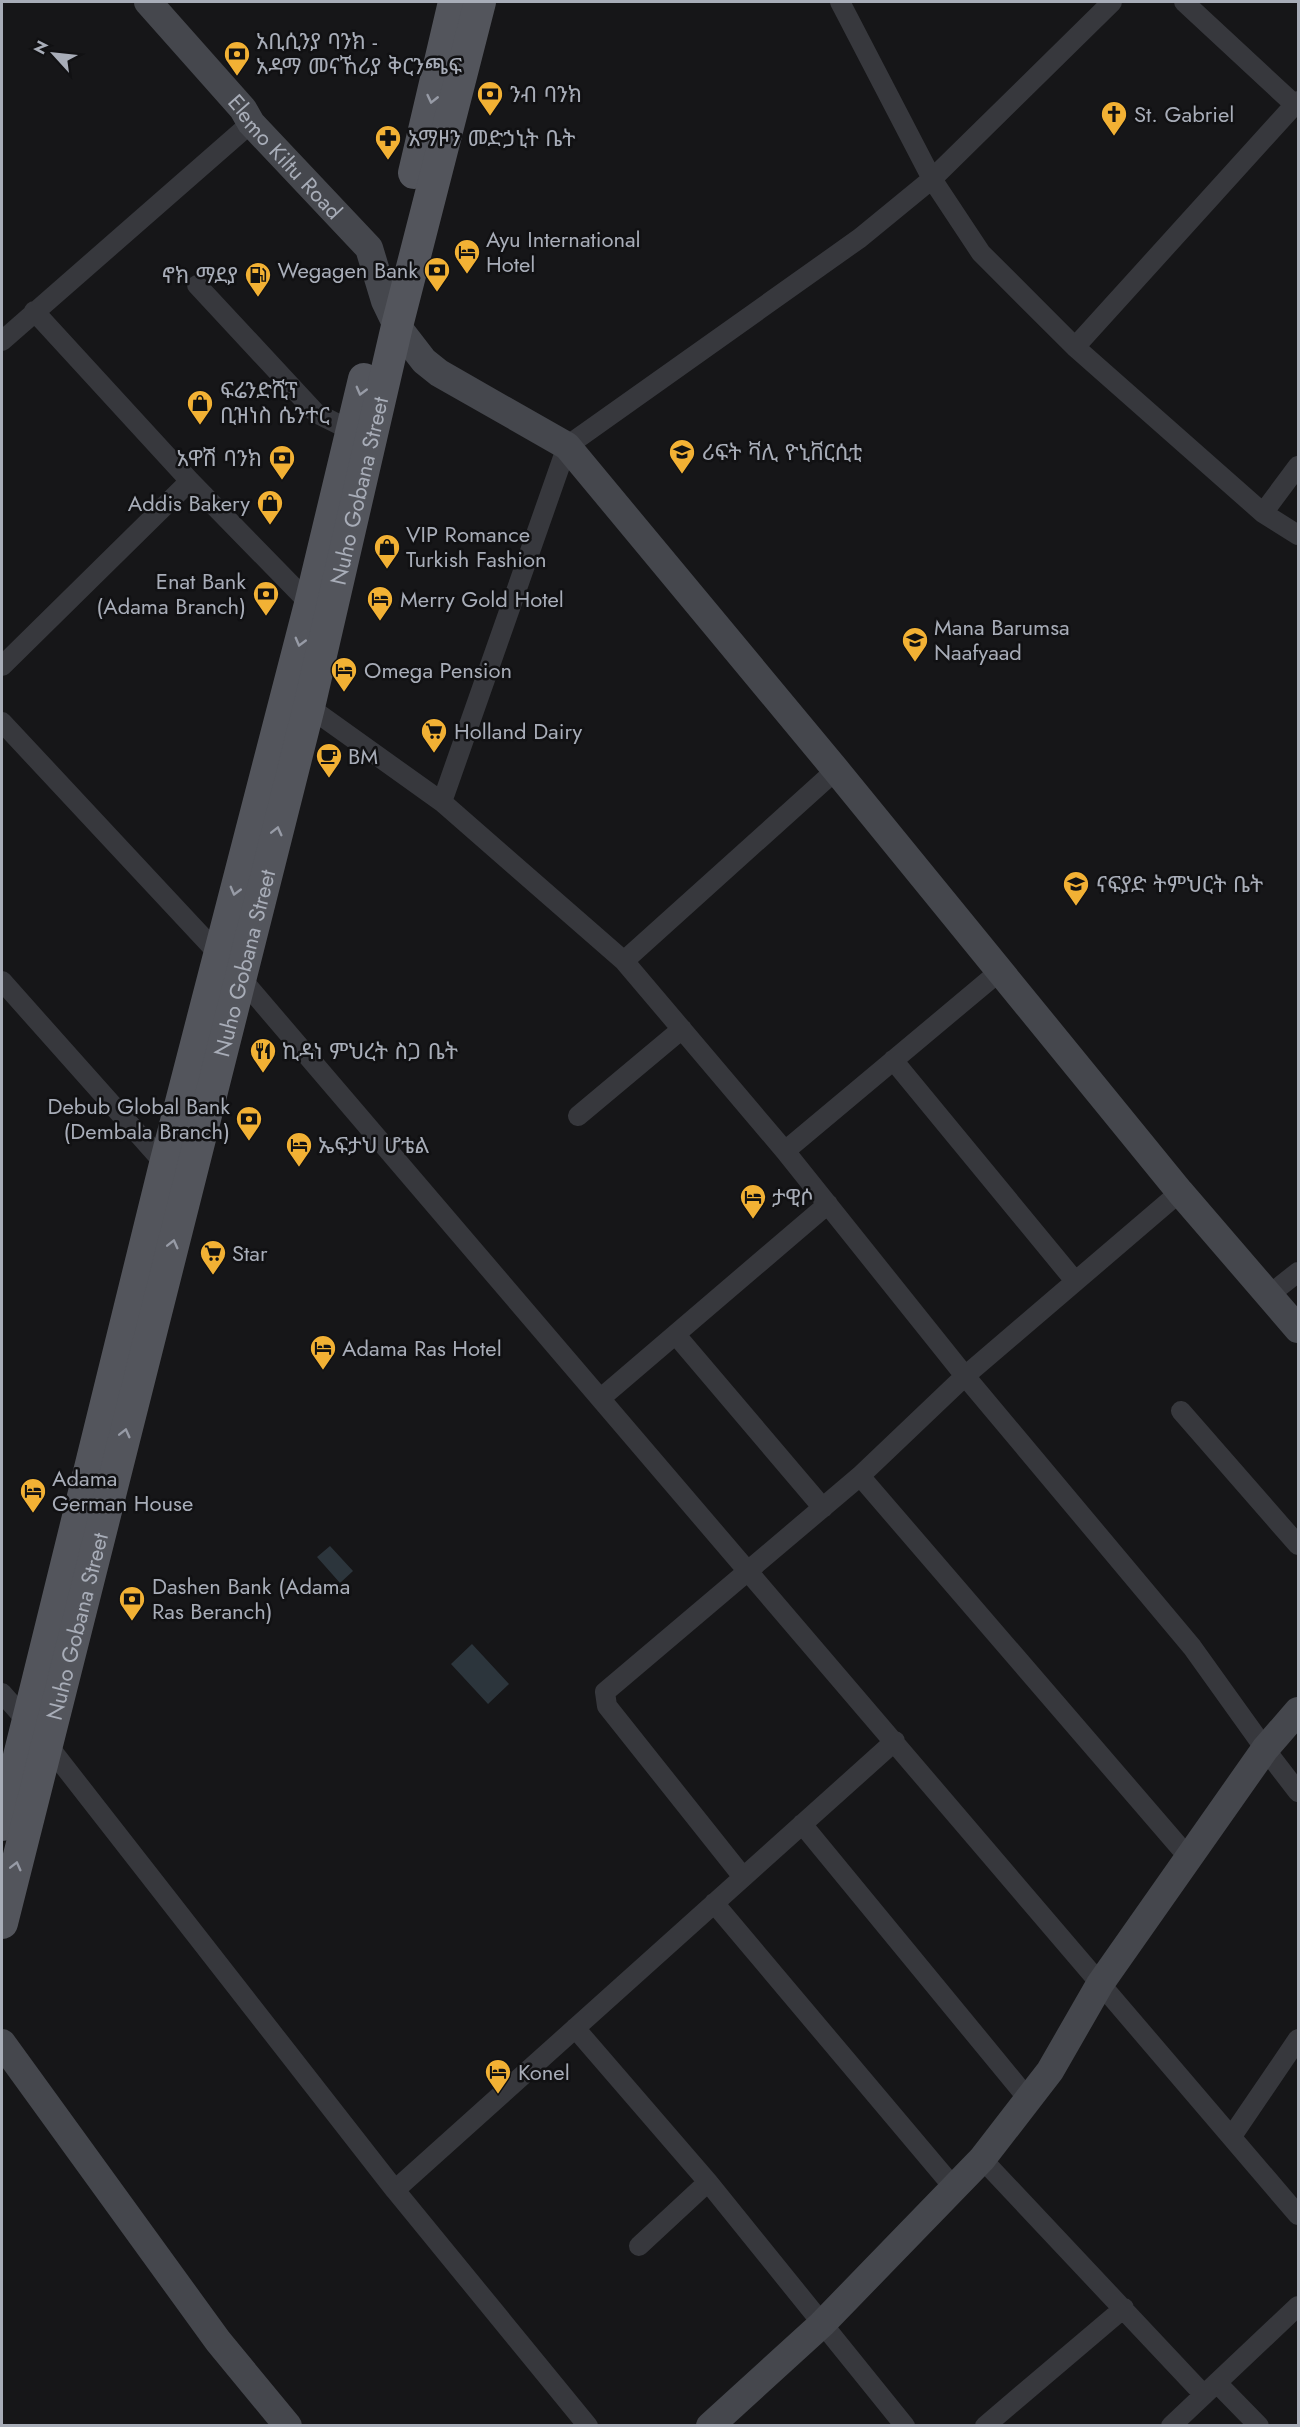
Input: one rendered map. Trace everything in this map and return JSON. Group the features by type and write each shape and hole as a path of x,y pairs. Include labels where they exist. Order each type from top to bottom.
{"main road":[{"name":"Nuho Gobana Street","path":"2,1825 37,1733 319,613 391,313 454,2"},
{"name":"Nuho Gobana Street","path":"2,1923 37,1733 165,1164 309,707 319,613 350,430 391,313 480,2"}],"street":[{"name":"Elemo Kiltu Road","path":"148,2 243,109 251,123 369,248 391,313"},
{"path":"840,2 932,179 981,253 1074,347 1263,513 1299,535"},
{"path":"442,802 567,446 860,238 932,179 1112,2"},
{"path":"1074,347 1297,103 1184,2"},
{"path":"2,341 251,123"},
{"path":"197,285 316,413 350,430"},
{"path":"34,311 190,481 319,613"},
{"path":"391,313 424,361 439,373 567,446 836,770 1180,1192 1299,1329"},
{"path":"1263,513 1299,466"},
{"path":"2,666 190,481"},
{"path":"309,707 442,802 624,961 785,1150 966,1376 1192,1647 1265,1749 1299,1792"},
{"path":"2,722 229,966 750,1571 1299,2215"},
{"path":"624,961 836,770"},
{"path":"785,1150 1000,971"},
{"path":"2,981 165,1164"},
{"path":"578,1116 682,1029"},
{"path":"893,1060 1075,1281"},
{"path":"743,1877 607,1706 604,1692 860,1476 966,1376 1180,1192"},
{"path":"601,1398 828,1204"},
{"path":"1269,1295 1299,1272"},
{"path":"676,1335 823,1508"},
{"path":"1181,1411 1299,1545"},
{"path":"860,1476 1189,1858"},
{"path":"2,1693 37,1733 395,2190 588,2426"},
{"path":"710,2426 822,2324 982,2158 1050,2071 1100,1984 1265,1749 1299,1711"},
{"path":"395,2190 895,1741"},
{"path":"802,1824 1029,2100"},
{"path":"714,1903 955,2188"},
{"path":"575,2028 708,2182 905,2426"},
{"path":"1232,2136 1299,2039"},
{"path":"2,2044 219,2341 288,2426"},
{"path":"982,2158 1124,2308 1210,2389 1259,2426"},
{"path":"639,2246 708,2182"},
{"path":"1171,2426 1299,2306"},
{"path":"985,2426 1124,2308"}],"shaded area":[{"path":"330,1546 353,1571 340,1583 317,1557"},
{"path":"472,1644 509,1684 488,1704 451,1664"}],"place":[{"name":"አቢሲንያ ባንክ - አዳማ መናኸሪያ ቅርንጫፍ","path":"237,77"},
{"name":"ንብ ባንክ","path":"490,117"},
{"name":"St. Gabriel","path":"1114,137"},
{"name":"አማዞን መድኃኒት ቤት","path":"388,161"},
{"name":"Ayu International Hotel","path":"467,275"},
{"name":"Wegagen Bank","path":"437,293"},
{"name":"ኖክ ማደያ","path":"258,298"},
{"name":"ፍሬንድሺፕ ቢዝነስ ሴንተር","path":"200,426"},
{"name":"ሪፍት ቫሊ ዮኒቨርሲቲ","path":"682,475"},
{"name":"አዋሽ ባንክ","path":"282,481"},
{"name":"Addis Bakery","path":"270,526"},
{"name":"VIP Romance Turkish Fashion","path":"387,570"},
{"name":"Enat Bank (Adama Branch)","path":"266,617"},
{"name":"Merry Gold Hotel","path":"380,622"},
{"name":"Mana Barumsa Naafyaad","path":"915,663"},
{"name":"Omega Pension","path":"344,693"},
{"name":"Holland Dairy","path":"434,754"},
{"name":"BM","path":"329,779"},
{"name":"ናፍያድ ትምህርት ቤት","path":"1076,907"},
{"name":"ኪዳነ ምህረት ስጋ ቤት","path":"263,1074"},
{"name":"Debub Global Bank (Dembala Branch)","path":"249,1142"},
{"name":"ኤፍታህ ሆቴል","path":"299,1168"},
{"name":"ታዊሶ","path":"753,1220"},
{"name":"Star","path":"213,1276"},
{"name":"Adama Ras Hotel","path":"323,1371"},
{"name":"Adama German House","path":"33,1514"},
{"name":"Dashen Bank (Adama Ras Beranch)","path":"132,1622"},
{"name":"Konel","path":"498,2095"}]}
